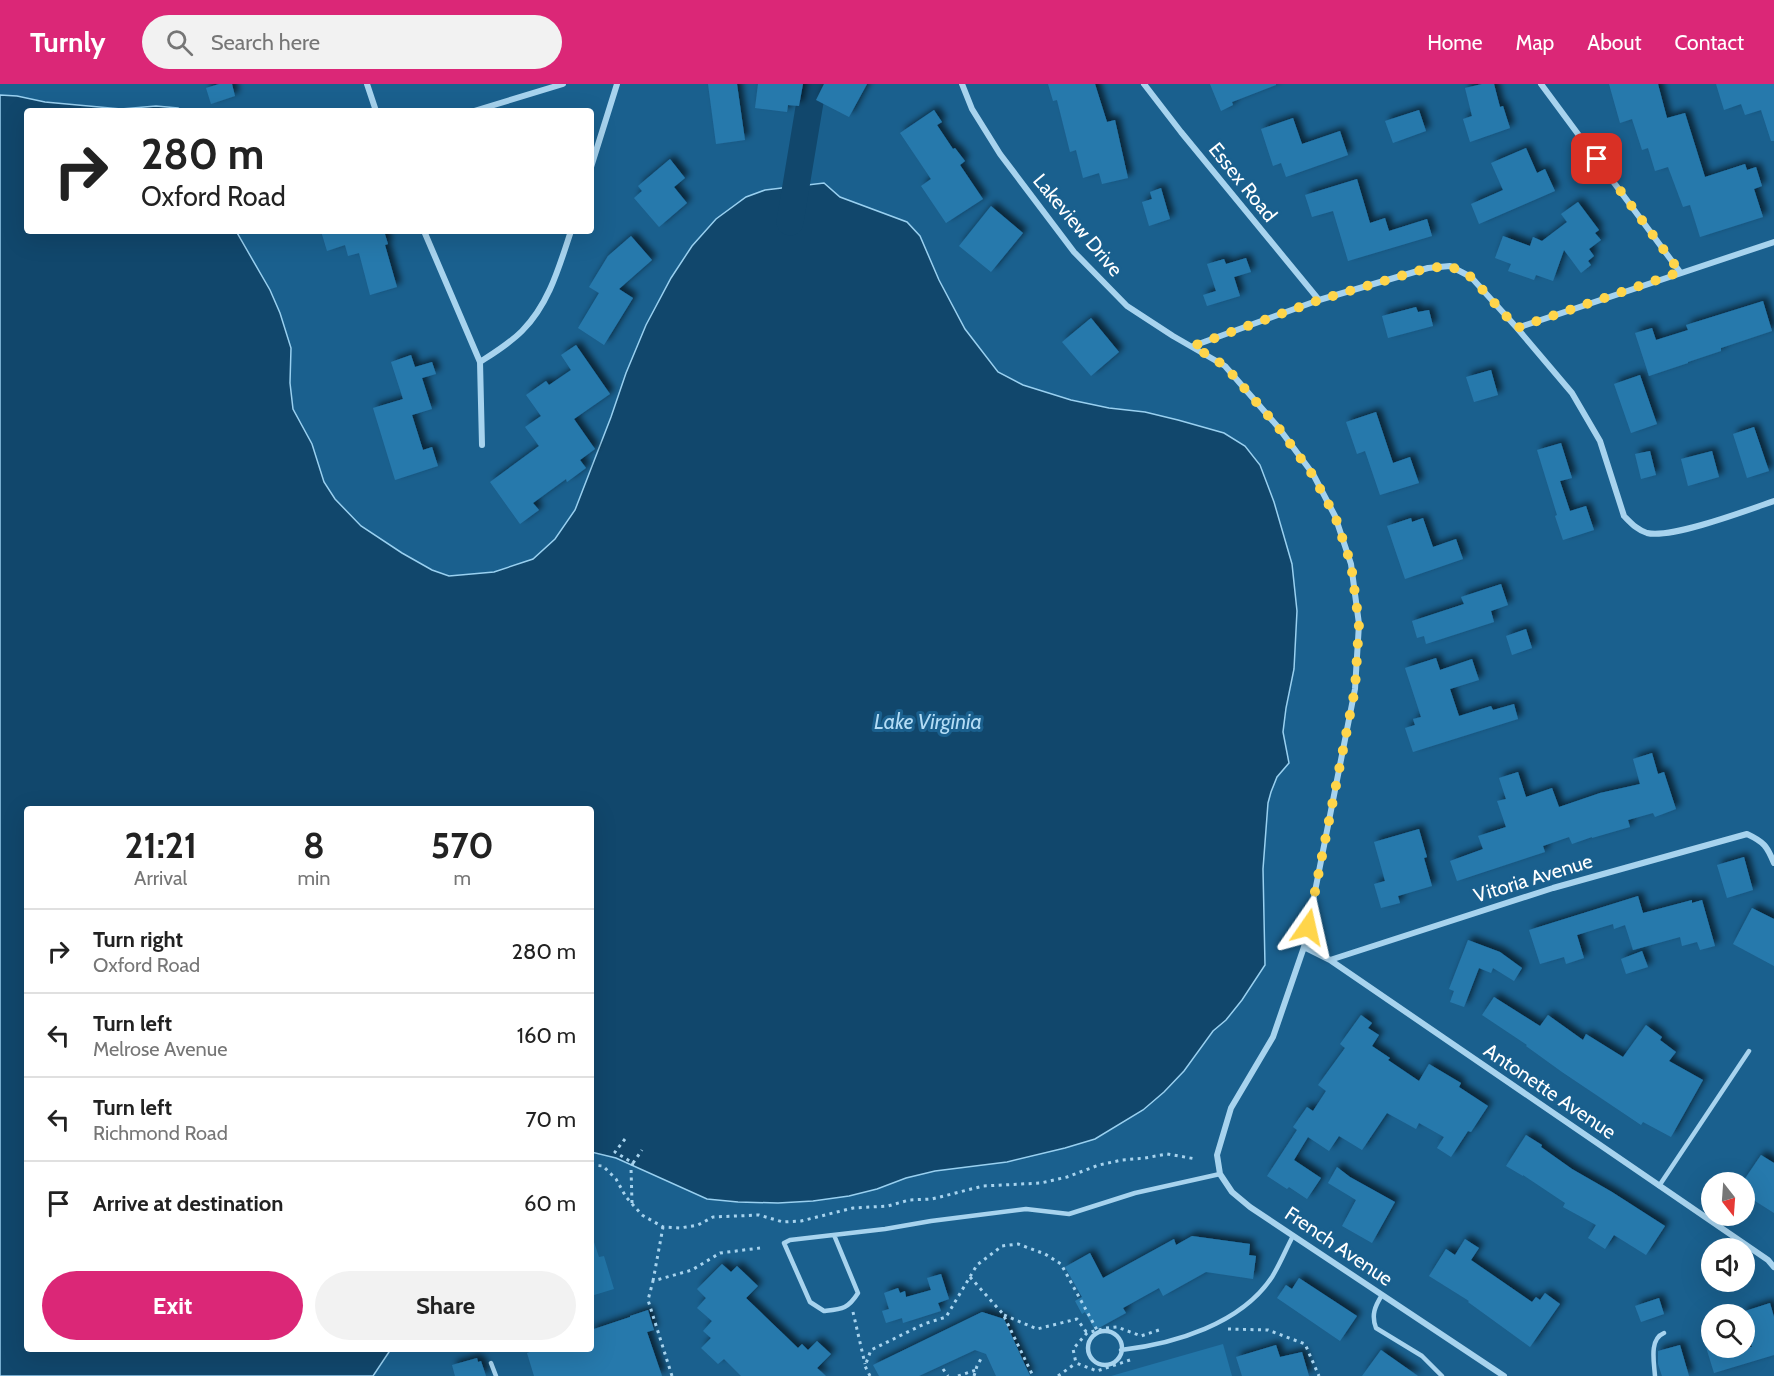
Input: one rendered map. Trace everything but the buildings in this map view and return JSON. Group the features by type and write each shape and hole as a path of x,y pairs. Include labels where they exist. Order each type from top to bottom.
{"street":[{"path":"367,84 375,108"},
{"path":"484,108 563,84"},
{"path":"594,157 617,84"},
{"name":"Lakeview Drive","path":"962,84 972,109 1000,154 1074,252 1127,306 1225,366 1278,427 1312,474 1335,516 1351,564 1359,624 1355,689 1304,947 1274,1037 1231,1108 1216,1155 1220,1174"},
{"name":"Essex Road","path":"1144,84 1319,300"},
{"path":"1541,84 1680,272"},
{"path":"425,234 480,362 482,445"},
{"path":"480,362 503,348 522,331 540,308 555,279 570,234"},
{"path":"1517,328 1774,242"},
{"path":"1193,346 1319,300 1428,268 1450,266 1471,277 1572,393 1600,441 1624,516 1633,526 1648,533 1667,533 1774,501"},
{"name":"Vitoria Avenue","path":"1330,960 1552,888 1747,834 1760,840 1768,849 1774,863"},
{"name":"Antonette Avenue","path":"1304,947 1330,960 1768,1260 1774,1267"},
{"name":"French Avenue","path":"1220,1174 1232,1192 1250,1207 1504,1376"},
{"path":"1490,1376 1493,1369"}],"lane":[{"path":"1659,1186 1749,1051"},
{"path":"834,1235 858,1293 851,1304 844,1308 825,1311 810,1302 784,1243 790,1240 1026,1209 1069,1214 1135,1193 1220,1174"},
{"path":"1121,1350 1146,1347 1197,1332 1240,1311 1256,1297 1272,1277 1293,1236"},
{"path":"1383,1295 1375,1305 1372,1320 1376,1328 1422,1356 1442,1376"},
{"path":"1103,1331 1118,1338 1121,1350 1114,1362 1104,1365 1093,1360 1088,1346 1093,1336 1103,1331"},
{"path":"1655,1376 1656,1339 1664,1333"},
{"path":"491,1364 496,1376"}],"path":[{"path":"625,1139 615,1152 633,1163"},
{"path":"632,1204 630,1168 642,1150"},
{"path":"594,1166 603,1167 616,1179 626,1197 642,1215 663,1227 680,1228 699,1225 713,1217 759,1215 783,1222 801,1221 853,1208 888,1206 909,1200 932,1199 983,1186 1041,1183 1122,1160 1167,1154 1196,1159"},
{"path":"663,1227 648,1300 672,1376"},
{"path":"866,1366 871,1350 924,1324 946,1317 977,1266 1002,1246 1018,1244 1045,1254 1061,1264 1097,1330"},
{"path":"653,1281 692,1270 720,1253 760,1248"},
{"path":"970,1276 1003,1314 1033,1376"},
{"path":"853,1308 870,1376"},
{"path":"1003,1314 1037,1329 1077,1319 1087,1333"},
{"path":"974,1376 982,1357"},
{"path":"1058,1376 1076,1363"},
{"path":"943,1369 948,1376"},
{"path":"958,1376 976,1370"}],"shaded area":[{"path":"594,1242 599,1257 604,1256 614,1289 594,1295"},
{"path":"1223,1344 1232,1376 1111,1376"}],"water":[{"name":"Lake Virginia","path":"0,95 110,108 24,108 24,234 238,234 270,290 280,313 291,348 290,383 293,409 312,444 324,482 335,499 361,526 402,553 432,570 449,576 494,572 533,559 555,539 575,510 626,373 646,325 671,278 692,246 716,219 746,197 765,190 824,183 840,197 907,222 920,236 939,280 965,329 998,372 1023,385 1071,400 1109,408 1145,412 1224,433 1245,446 1260,465 1274,502 1292,564 1297,611 1294,669 1283,732 1289,763 1277,777 1268,803 1263,869 1265,965 1242,1000 1226,1020 1213,1031 1184,1071 1143,1110 1095,1139 1065,1148 1007,1162 935,1171 849,1196 778,1203 707,1199 616,1158 594,1153 594,806 24,806 24,1352 389,1352 373,1376 0,1376"},
{"name":"Lake Virginia","path":"156,106 178,108 133,108"}],"waterway":[{"path":"790,222 813,84"}],"route":[{"path":"1308,927 1355,689 1359,624 1351,564 1335,516 1312,474 1278,427 1225,366 1193,346 1319,300 1428,268 1450,266 1471,277 1517,328 1680,272 1597,159"}]}
